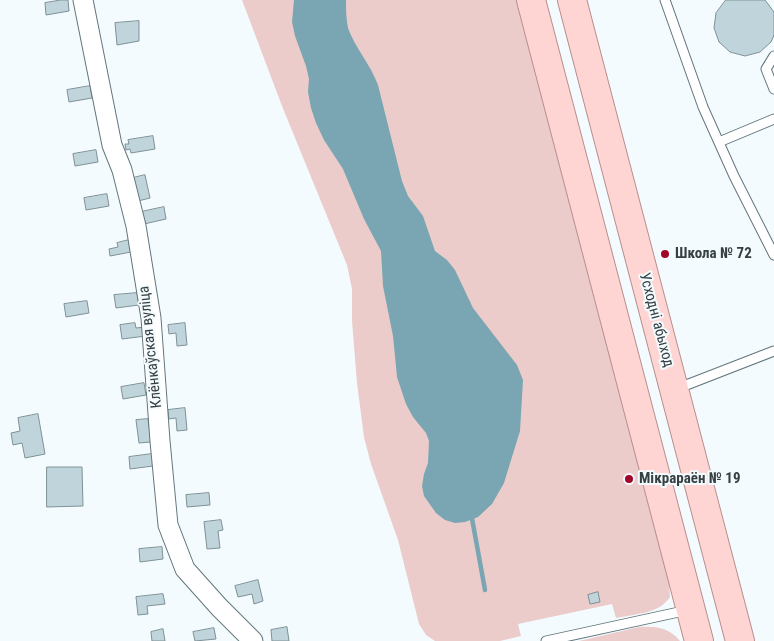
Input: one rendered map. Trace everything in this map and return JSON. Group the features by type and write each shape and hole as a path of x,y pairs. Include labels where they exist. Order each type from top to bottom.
{"main road":[{"path":"531,0 699,641"},
{"name":"Усходні абыход","path":"572,0 740,641"}],"street":[{"name":"Клёнкаўская вуліца","path":"83,0 112,144 122,170 136,226 151,318 168,525 185,569 253,641"}],"lane":[{"path":"665,0 703,108 734,176 774,255"},
{"path":"774,56 766,69 774,89"},
{"path":"719,142 774,119"},
{"path":"675,390 774,351"},
{"path":"546,641 691,610"}],"shaded area":[{"path":"242,0 518,0 669,582 670,597 660,607 616,618 612,604 518,624 521,636 500,641 435,641 426,635 419,624 398,540 371,464 364,437 357,383 352,321 352,289 347,265 282,106"},
{"path":"639,627 661,628 676,636 680,641 579,641"}],"water":[{"path":"294,0 346,0 348,28 378,85 402,181 408,196 423,216 435,251 447,260 455,270 473,308 517,365 523,380 520,431 504,483 492,504 478,517 465,522 455,523 445,520 436,513 424,496 422,486 428,463 429,441 426,433 413,417 406,404 397,377 393,336 383,286 381,251 364,219 343,169 324,140 316,123 308,92 309,79 306,66 292,22"}],"building":[{"path":"68,0 69,11 46,15 45,3"},
{"path":"726,0 765,0 774,12 774,35 771,42 760,52 745,56 730,52 719,42 714,28 716,13"},
{"path":"139,21 139,41 117,45 115,23"},
{"path":"90,86 92,98 69,102 67,90"},
{"path":"153,136 155,149 131,153 130,149 126,150 125,144 129,144 128,140"},
{"path":"96,150 98,162 75,166 73,154"},
{"path":"145,175 150,198 138,201 133,178"},
{"path":"107,194 109,206 86,210 84,198"},
{"path":"164,207 166,219 144,224 141,212"},
{"path":"129,240 131,252 110,256 109,249 118,247 117,243"},
{"path":"137,293 139,305 116,308 114,295"},
{"path":"87,301 89,313 66,317 64,304"},
{"path":"135,323 136,328 145,327 146,336 122,339 120,325"},
{"path":"185,323 187,345 177,346 176,333 169,334 168,325"},
{"path":"144,383 146,395 123,399 121,387"},
{"path":"185,408 187,430 177,431 176,418 169,419 168,410"},
{"path":"38,414 45,454 25,458 22,443 13,445 11,433 20,431 18,418"},
{"path":"148,419 151,442 139,443 136,420"},
{"path":"152,454 153,466 130,469 129,457"},
{"path":"47,467 82,467 83,506 47,507"},
{"path":"209,493 210,505 187,507 186,495"},
{"path":"221,520 223,530 218,531 220,548 207,549 204,522"},
{"path":"162,547 163,559 140,562 139,549"},
{"path":"258,580 263,601 254,604 252,594 238,597 235,586"},
{"path":"598,592 600,602 590,604 588,595"},
{"path":"163,594 165,604 147,606 148,614 138,615 136,597"},
{"path":"287,627 289,641 272,641 271,630"},
{"path":"214,628 216,639 195,641 193,632"},
{"path":"163,629 165,641 152,641 151,632"}],"waterway":[{"path":"471,513 485,590"}],"place":[{"name":"Школа № 72","path":"665,254"},
{"name":"Мікрараён № 19","path":"629,479"}]}
